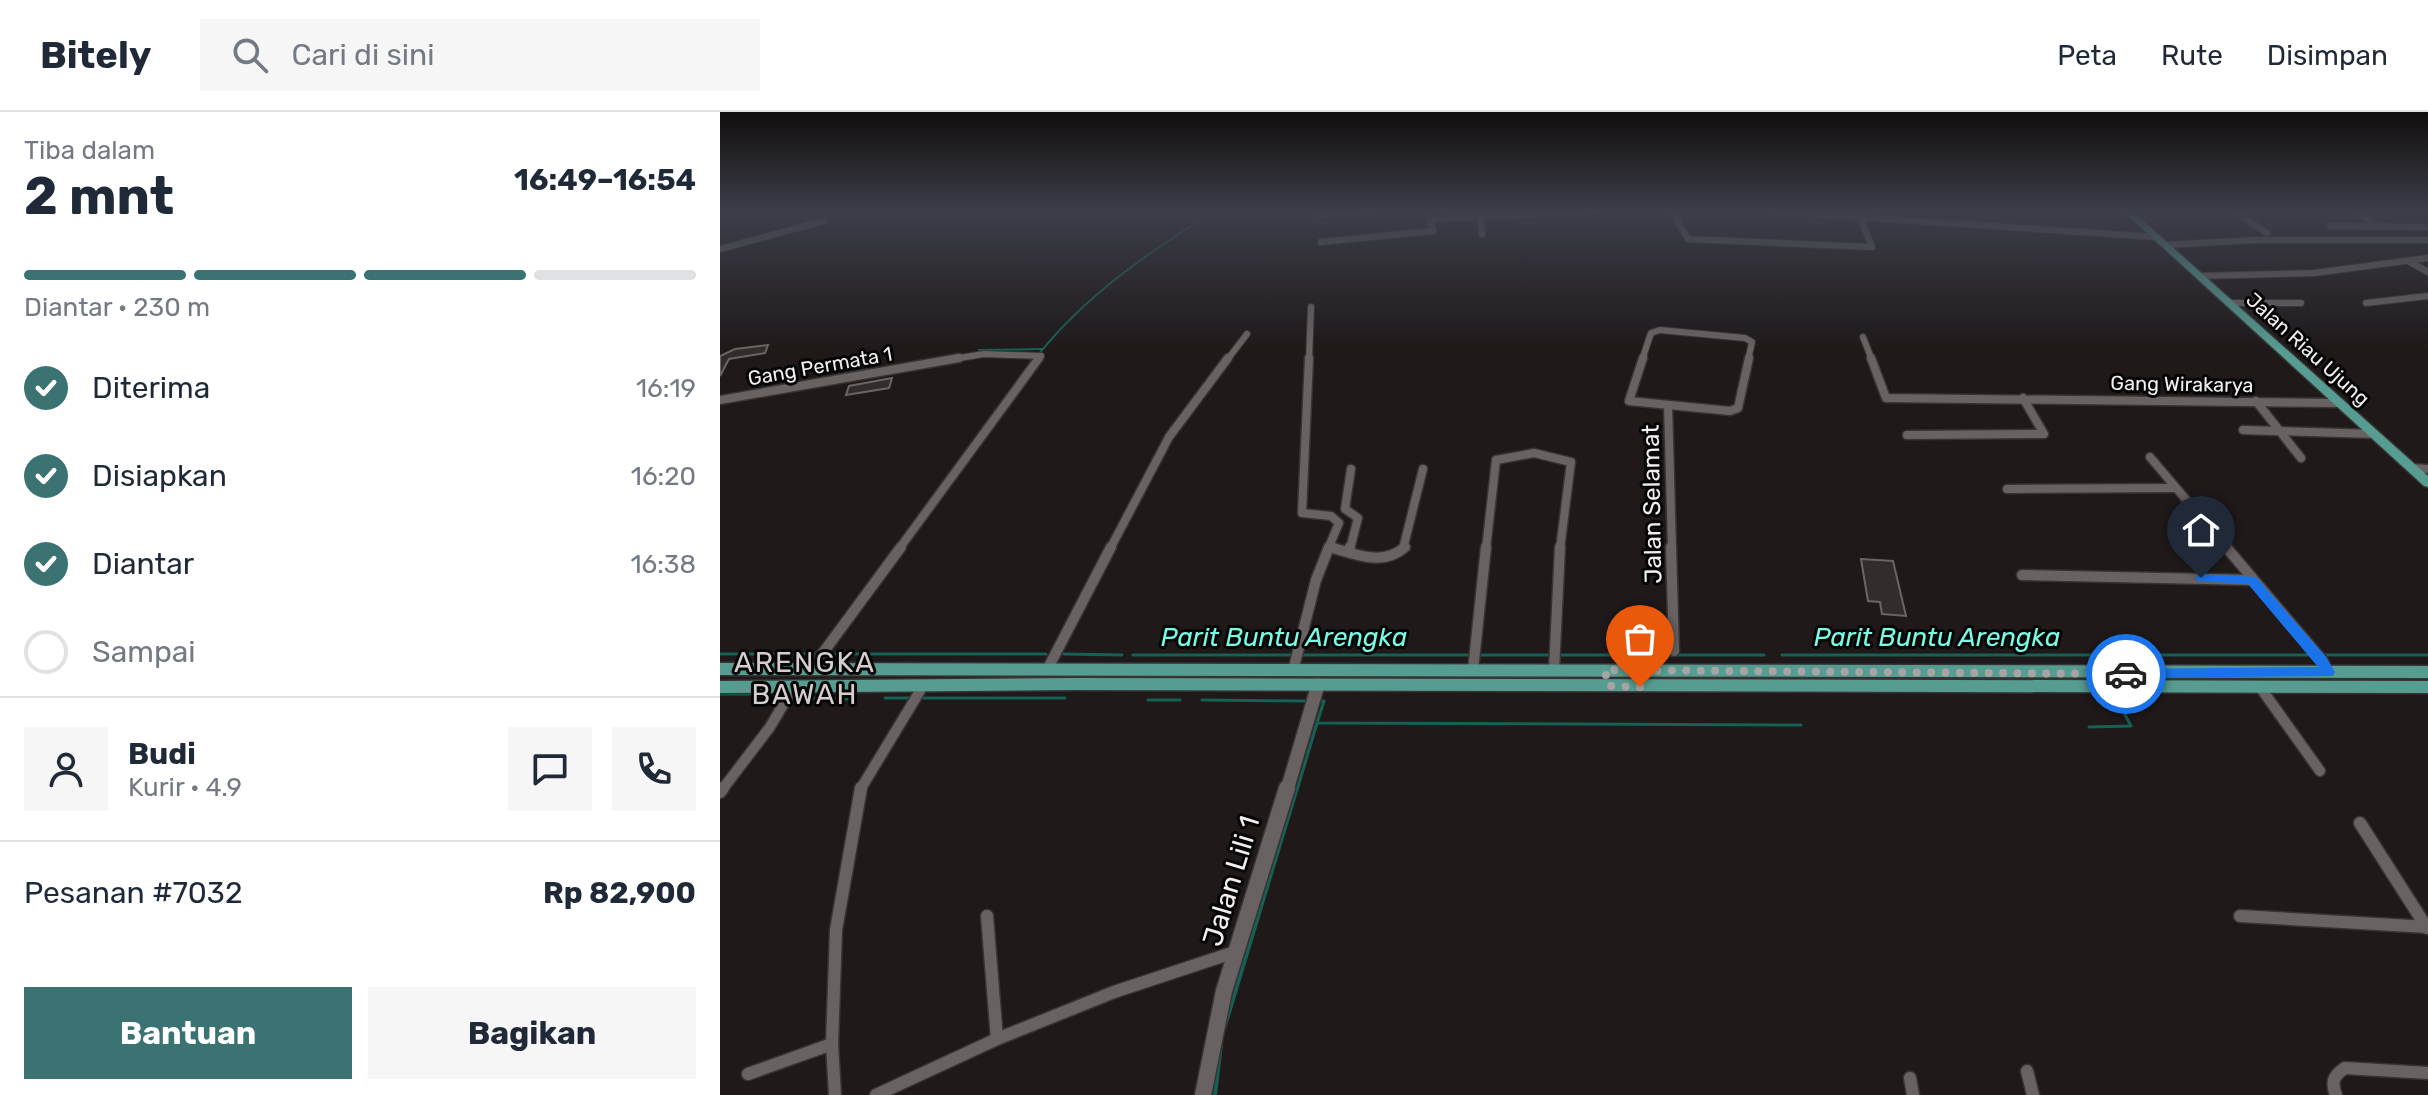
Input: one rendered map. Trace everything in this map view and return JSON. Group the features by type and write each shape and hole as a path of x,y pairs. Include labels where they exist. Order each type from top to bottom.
{"main road":[{"name":"Jalan Riau Ujung","path":"2179,257 2428,483"},
{"path":"720,669 1047,670 1295,659 1554,660 1607,678 2428,687"},
{"path":"720,687 790,692 921,689 1315,695 1607,678 2153,675 2325,666 2428,672"}],"street":[{"path":"2199,276 2314,273 2428,258"},
{"path":"2408,261 2428,272"},
{"path":"2366,303 2428,296"},
{"path":"2229,303 2301,303"},
{"path":"1295,659 1316,580 1338,520 1331,516 1305,515 1302,508 1311,307"},
{"path":"1660,330 1745,338 1752,342 1735,410 1668,405 1627,399 1651,333 1660,330"},
{"path":"1047,670 1169,437 1247,334"},
{"name":"Gang Wirakarya","path":"1863,337 1886,398 2340,403"},
{"name":"Gang Permata 1","path":"720,400 984,354 1038,355 811,669"},
{"path":"1907,435 2044,434 2023,398"},
{"path":"2256,401 2275,431 2301,458"},
{"name":"Jalan Selamat","path":"1668,405 1674,651"},
{"path":"2243,430 2374,434"},
{"path":"1473,660 1496,460 1508,455 1560,456 1571,462 1559,558 1554,660"},
{"path":"2150,457 2325,666"},
{"path":"2412,468 2428,469"},
{"path":"1349,552 1358,518 1345,509 1351,469"},
{"path":"1329,547 1378,560 1396,558 1405,548 1423,469"},
{"path":"2007,489 2174,488"},
{"path":"2022,575 2252,580"},
{"path":"2260,687 2320,771"},
{"path":"835,1095 832,1044 836,930 858,815 858,793 909,704 921,689"},
{"path":"720,792 770,727 790,692"},
{"name":"Jalan Lili 1","path":"1203,1095 1211,1039 1235,952 1315,695"},
{"path":"2360,823 2427,928"},
{"path":"987,916 997,1039"},
{"path":"2240,916 2427,928"},
{"path":"876,1095 894,1090 1070,1007 1163,973 1235,952"},
{"path":"748,1074 832,1044"},
{"path":"2336,1095 2332,1085 2335,1075 2345,1068 2428,1073"},
{"path":"2027,1071 2033,1095"},
{"path":"1910,1078 1913,1095"}],"building":[{"path":"768,345 765,353 729,359 720,376 720,356 735,349"},
{"path":"892,378 889,388 846,395 849,386"},
{"path":"1861,559 1893,561 1906,616 1882,614 1880,602 1868,601"}],"waterway":[{"path":"1038,355 1098,293 1146,257"},
{"path":"979,350 1042,349"},
{"path":"818,379 867,370"},
{"name":"Parit Buntu Arengka","path":"720,654 816,654"},
{"name":"Parit Buntu Arengka","path":"826,654 1046,654"},
{"name":"Parit Buntu Arengka","path":"1064,654 1122,655"},
{"name":"Parit Buntu Arengka","path":"1133,655 1293,655"},
{"name":"Parit Buntu Arengka","path":"1301,655 1627,655"},
{"name":"Parit Buntu Arengka","path":"1645,655 1764,655"},
{"name":"Parit Buntu Arengka","path":"1782,655 2314,655"},
{"name":"Parit Buntu Arengka","path":"2322,655 2428,655"},
{"name":"Parit Buntu Arengka","path":"720,694 764,694"},
{"name":"Parit Buntu Arengka","path":"791,698 850,699"},
{"name":"Parit Buntu Arengka","path":"885,698 913,698"},
{"name":"Parit Buntu Arengka","path":"920,698 1065,698"},
{"name":"Parit Buntu Arengka","path":"1148,700 1180,700"},
{"name":"Parit Buntu Arengka","path":"1202,700 1310,701"},
{"path":"2089,727 2131,726 2117,700"},
{"name":"Parit Buntu Arengka","path":"1317,723 1324,701 1318,701"},
{"path":"1297,790 1317,723"},
{"name":"Parit Buntu Arengka","path":"1317,723 1801,725"},
{"path":"1224,1029 1297,788"},
{"path":"1215,1095 1221,1044"}],"way so far":[{"path":"1640,687 1608,686 1605,670 2126,674"}],"district":[{"name":"ARENGKA BAWAH","path":"805,678"}],"route":[{"path":"2126,674 2328,672 2322,660 2252,580 2201,578"}]}
